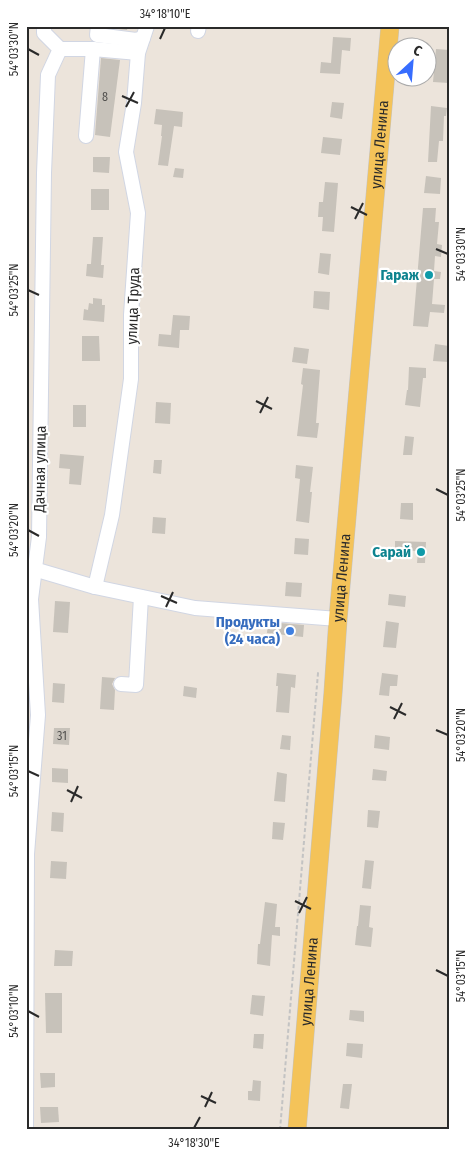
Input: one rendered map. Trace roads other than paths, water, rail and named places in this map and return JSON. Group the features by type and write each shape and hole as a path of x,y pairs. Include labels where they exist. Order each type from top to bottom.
{"main road":[{"name":"улица Ленина","path":"297,1130 338,620 390,26"}],"street":[{"path":"44,26 44,33 60,49 93,49 138,53"},
{"path":"98,26 97,35 136,40 145,32"},
{"name":"улица Труда","path":"95,587 112,515 131,379 131,315 138,213 126,152 134,103 138,53 145,32"},
{"name":"Дачная улица","path":"26,1130 27,854 38,714 30,568 39,538 44,173 48,75 60,49"},
{"path":"86,136 93,49"},
{"path":"30,568 95,587 194,608 338,620"},
{"path":"120,684 136,685 142,598"}],"place":[{"name":"Гараж","path":"429,275"},
{"name":"Сарай","path":"421,552"},
{"name":"Продукты (24 часа)","path":"290,631"}]}
